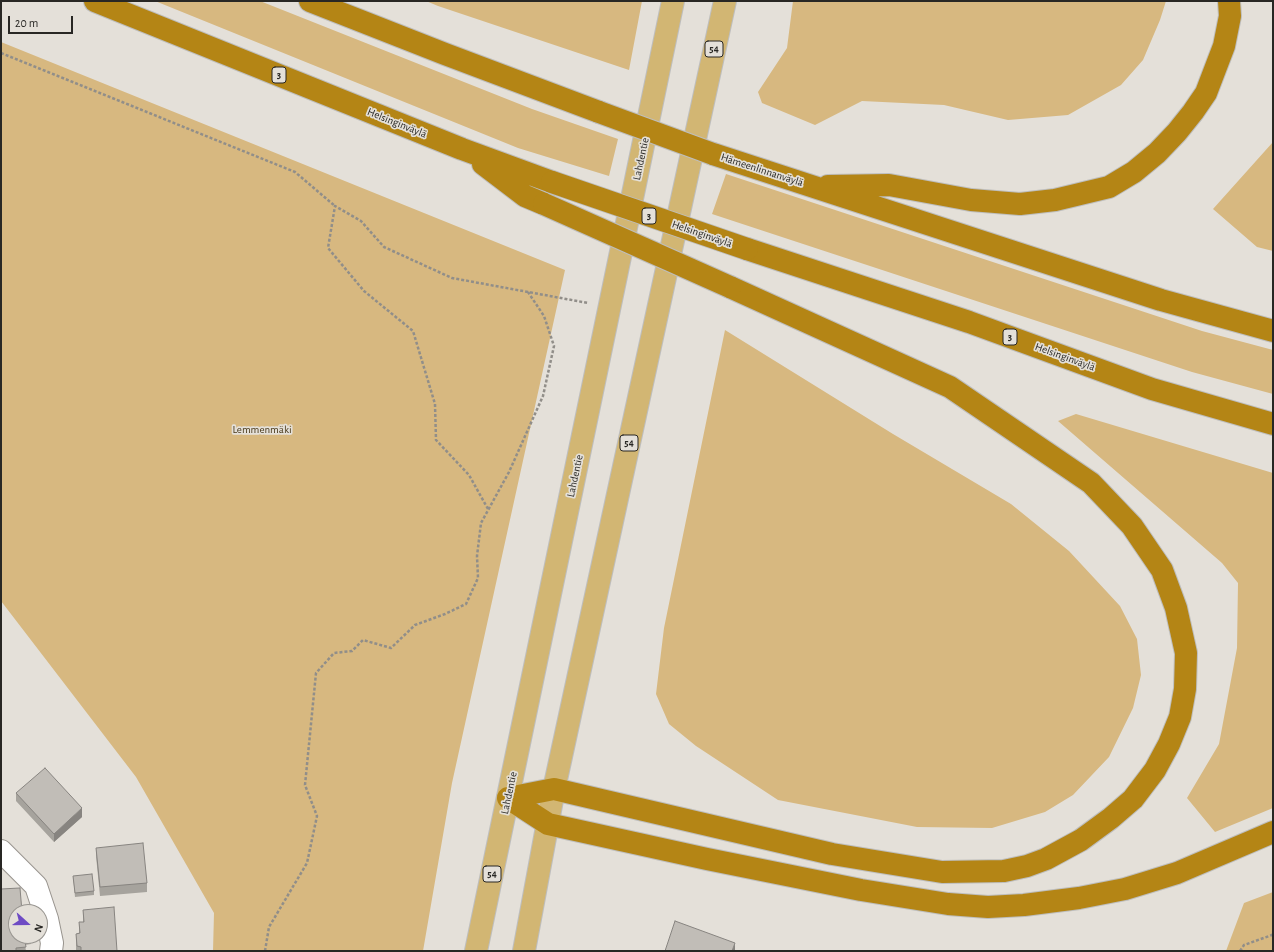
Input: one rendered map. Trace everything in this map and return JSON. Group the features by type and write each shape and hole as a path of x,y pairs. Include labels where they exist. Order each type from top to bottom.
{"highway":[{"name":"Helsinginväylä","path":"95,1 462,149 552,182 747,250 970,322 1152,389 1273,424"},
{"name":"Hämeenlinnanväylä","path":"310,1 599,112 713,154 812,186"},
{"path":"812,186 889,185 971,200 1020,204 1055,200 1109,187 1134,172 1157,152 1177,132 1193,112 1206,92 1224,46 1230,16 1229,1"},
{"path":"462,149 525,196 950,387 1090,483 1132,526 1162,570 1176,608 1186,653 1185,690 1180,717 1169,744 1155,770 1133,800 1081,840 1046,859 1027,866 1004,871 942,872 832,854 554,789 508,798"},
{"path":"812,186 1160,300 1273,331"},
{"path":"508,798 548,824 700,858 861,890 948,904 988,907 1024,905 1079,898 1125,889 1177,873 1273,832"}],"main road":[{"name":"Lahdentie","path":"476,951 673,1"},
{"name":"54","path":"524,951 554,789 725,1"}],"street":[{"path":"1,851 36,886 47,919 52,943 51,951"}],"path":[{"path":"1,53 295,172 335,206 361,221 384,247 452,278 610,307"},
{"path":"335,206 328,248 364,292 413,331 435,404 436,440 469,475 488,510"},
{"path":"265,951 269,927 307,863 317,816 305,785 316,674 334,653 352,651 363,640 391,648 415,625 445,614 466,604 478,578 477,556 481,523 509,472 543,396 554,346 544,316 528,292"},
{"path":"1240,951 1244,945 1272,935 1273,932"}],"green space":[{"path":"155,1 260,1 532,109 618,139 609,176 518,148"},
{"path":"426,1 642,1 629,70"},
{"path":"793,1 1166,1 1160,20 1143,60 1121,85 1068,115 1008,120 944,105 862,101 815,125 762,103 758,92 787,48"},
{"name":"Lemmenmäki","path":"1,42 565,270 452,783 423,951 213,951 214,913 136,777 1,601"},
{"path":"1273,142 1273,251 1257,247 1213,209"},
{"path":"726,174 1202,331 1273,350 1273,394 1192,372 712,214"},
{"path":"725,330 893,434 1011,504 1069,551 1120,606 1137,639 1141,675 1133,708 1109,757 1073,795 1045,812 992,828 917,827 778,800 696,746 669,724 656,694 664,628"},
{"path":"1076,414 1273,473 1273,808 1215,832 1187,798 1219,744 1237,648 1238,583 1222,563 1058,421"},
{"path":"1273,892 1273,951 1226,951 1244,903"}],"building":[{"path":"45,768 82,808 54,834 16,793"},
{"path":"143,843 147,883 100,887 96,848"},
{"path":"92,874 94,891 75,893 73,876"},
{"path":"20,888 21,904 8,904 8,944 25,944 26,947 16,948 16,951 1,951 1,889"},
{"path":"114,907 117,951 81,951 81,947 77,946 76,934 80,933 79,922 84,922 83,910"},
{"path":"675,921 735,943 732,951 665,951"}]}
